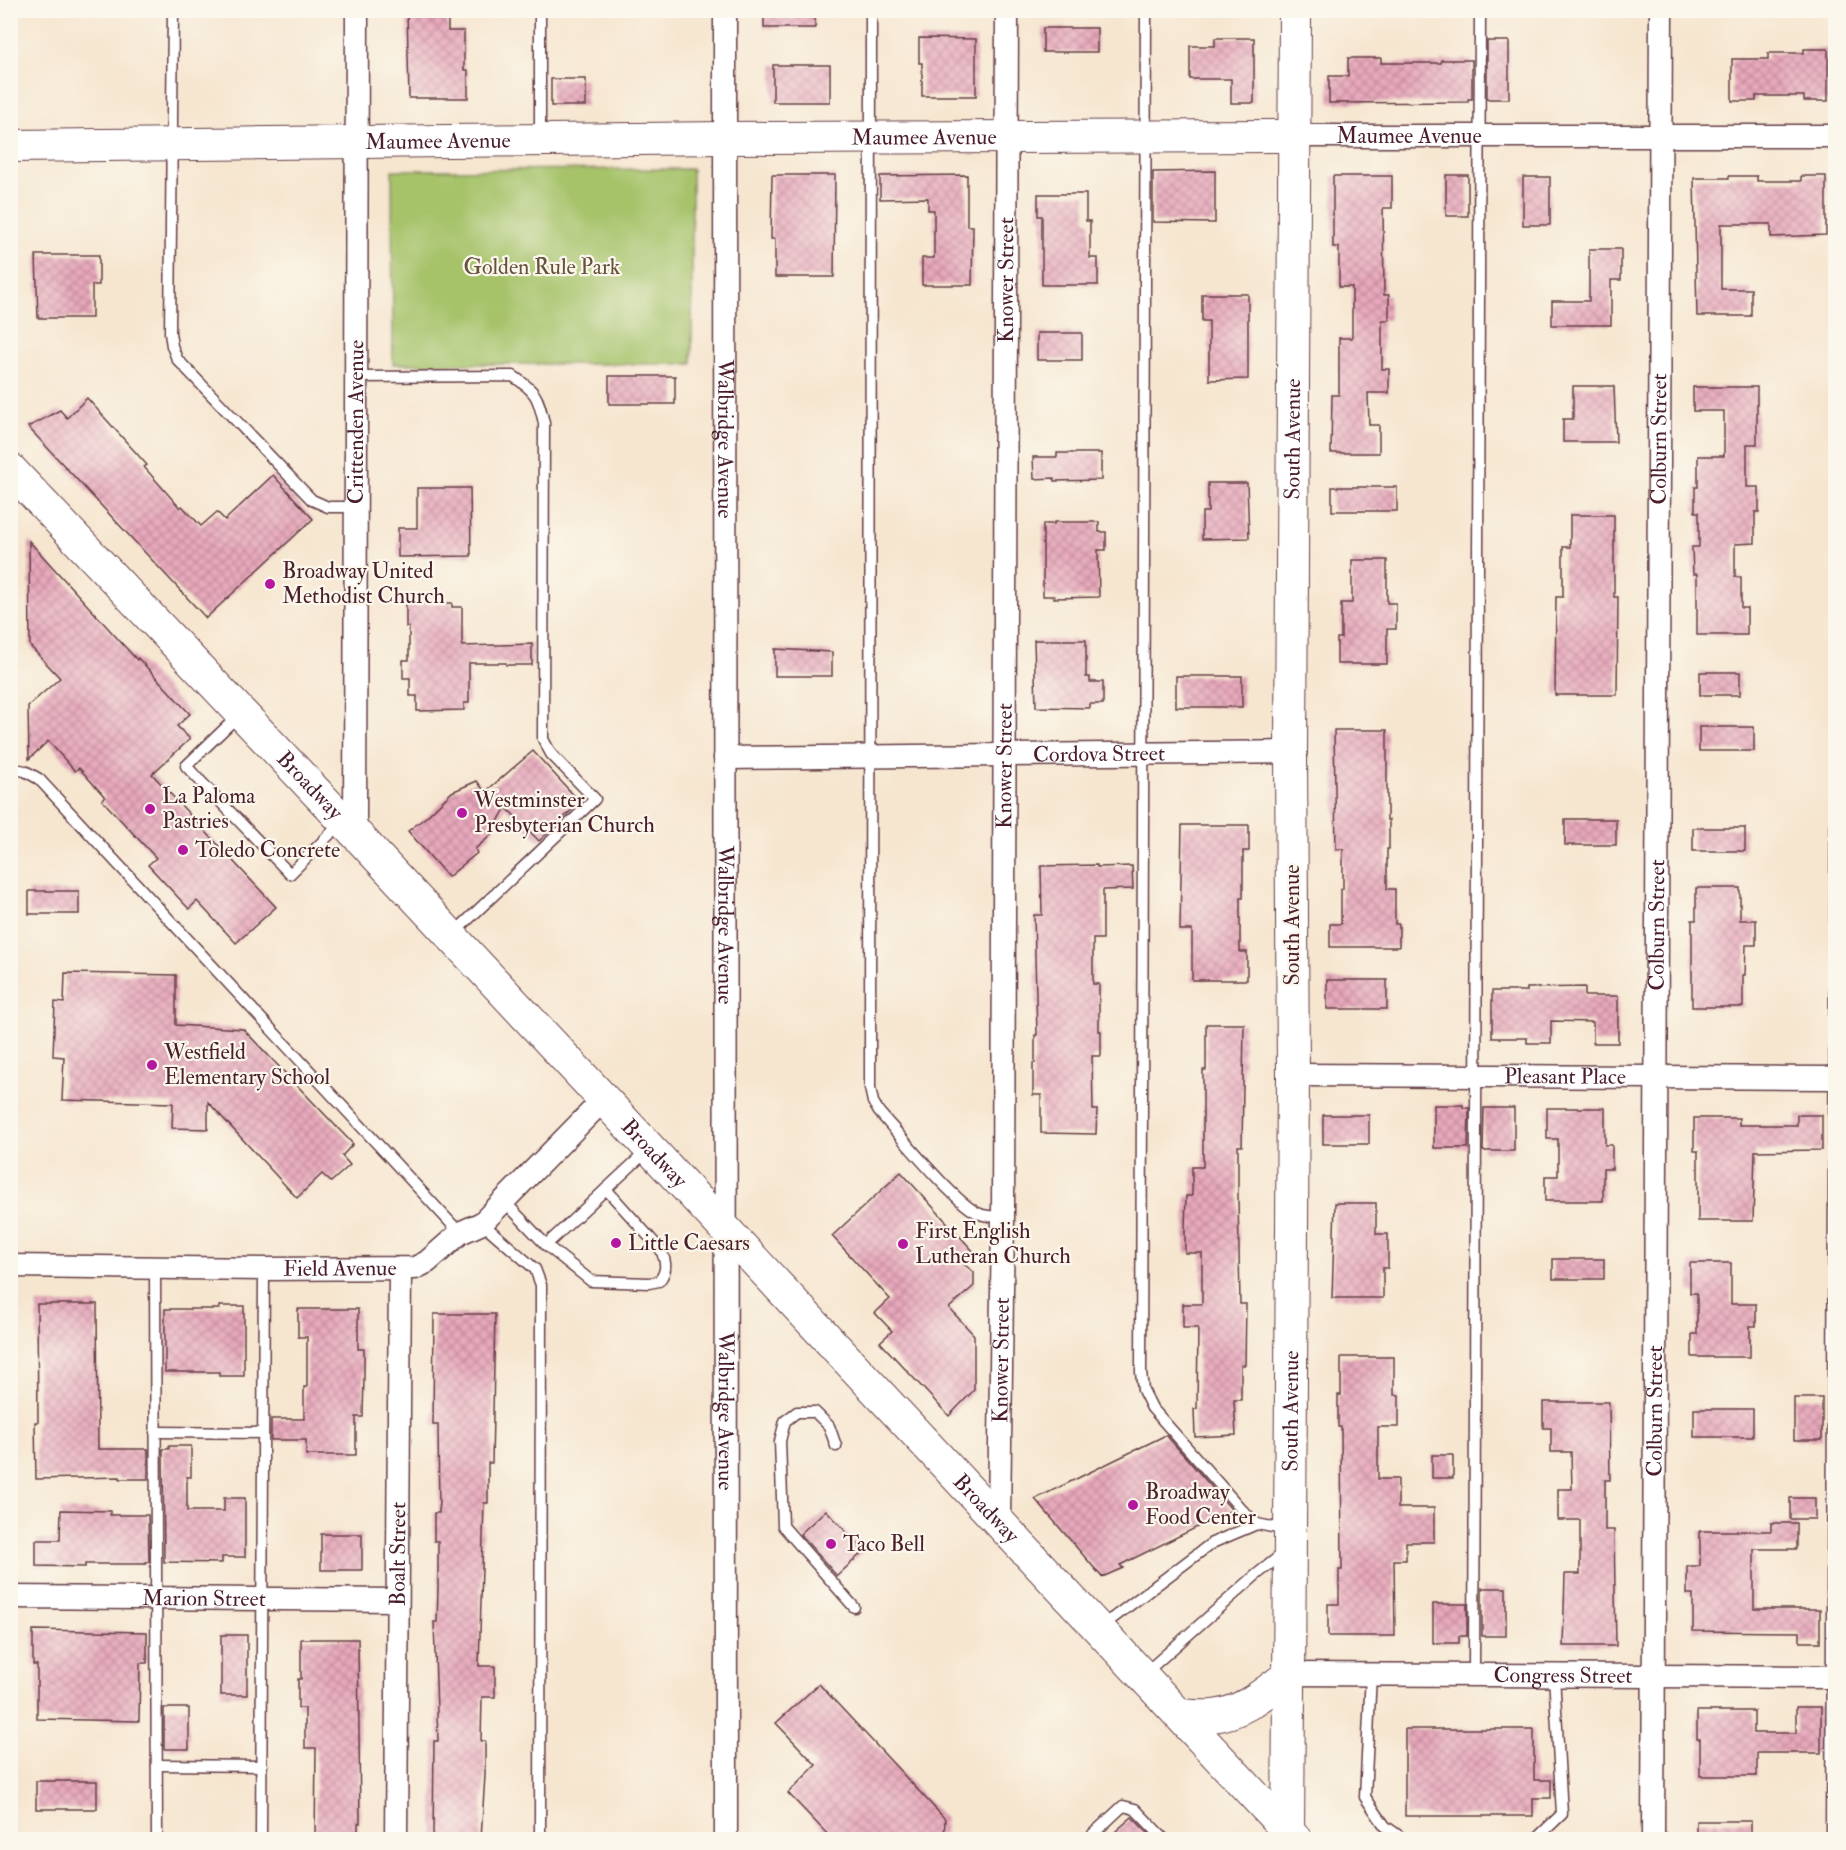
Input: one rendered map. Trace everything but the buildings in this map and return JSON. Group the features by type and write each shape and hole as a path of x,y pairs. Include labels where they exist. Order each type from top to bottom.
{"street":[{"name":"Crittenden Avenue","path":"349,827 356,507 357,10"},
{"name":"Walbridge Avenue","path":"725,10 729,1838"},
{"name":"Knower Street","path":"999,1520 1003,1216 1007,10"},
{"name":"South Avenue","path":"1291,1837 1293,1075 1291,752 1295,10"},
{"name":"Colburn Street","path":"1653,1839 1661,10"},
{"name":"Maumee Avenue","path":"10,146 725,138 1836,136"},
{"name":"Broadway","path":"10,469 999,1520 1291,1837"},
{"name":"Cordova Street","path":"725,758 1291,752"},
{"name":"Pleasant Place","path":"1293,1075 1835,1078"},
{"name":"Field Avenue","path":"10,1266 415,1268 427,1262 460,1233 482,1223 603,1100"},
{"name":"Boalt Street","path":"396,1839 400,1269"},
{"name":"Marion Street","path":"10,1597 398,1600"},
{"name":"Congress Street","path":"1290,1674 1834,1677"},
{"path":"1180,1716 1213,1716 1232,1712 1257,1699 1290,1674"}],"lane":[{"path":"173,10 170,333 172,346 177,359 312,500 328,507 356,507"},
{"path":"540,10 540,141"},
{"path":"871,10 870,1088 873,1102 879,1112 952,1192 980,1215 1003,1216"},
{"path":"1142,1675 1256,1575 1290,1540 1257,1524 1242,1510 1152,1408 1143,1390 1141,1372 1146,10"},
{"path":"1474,1675 1480,10"},
{"path":"357,377 513,376 528,386 539,399 544,423 543,739 551,754 595,799 451,936"},
{"path":"241,713 186,766 290,874 349,827"},
{"path":"1831,1839 1834,1677 1836,741"},
{"path":"10,768 26,771 39,779 460,1233"},
{"path":"546,1245 649,1149"},
{"path":"504,1201 546,1245 591,1281 649,1283 659,1281 665,1274 666,1262 661,1250 606,1189"},
{"path":"482,1223 535,1269 541,1285 540,1839"},
{"path":"155,1268 157,1839"},
{"path":"261,1839 264,1269"},
{"path":"836,1446 829,1426 815,1412 796,1412 785,1421 780,1441 783,1526 855,1607"},
{"path":"155,1432 263,1433"},
{"path":"1098,1629 1212,1543 1257,1524"},
{"path":"1371,1674 1365,1797 1385,1826 1405,1839"},
{"path":"1535,1839 1562,1814 1554,1676"},
{"path":"157,1765 262,1766"},
{"path":"1092,1839 1093,1834 1123,1806 1136,1809 1165,1839"}],"green space":[{"name":"Golden Rule Park","path":"692,169 692,364 393,364 392,170"}],"place":[{"name":"Broadway United Methodist Church","path":"270,584"},
{"name":"La Paloma Pastries","path":"150,809"},
{"name":"Westminster Presbyterian Church","path":"462,813"},
{"name":"Toledo Concrete","path":"183,850"},
{"name":"Westfield Elementary School","path":"152,1065"},
{"name":"Little Caesars","path":"616,1243"},
{"name":"First English Lutheran Church","path":"903,1244"},
{"name":"Broadway Food Center","path":"1133,1505"},
{"name":"Taco Bell","path":"831,1544"}]}
